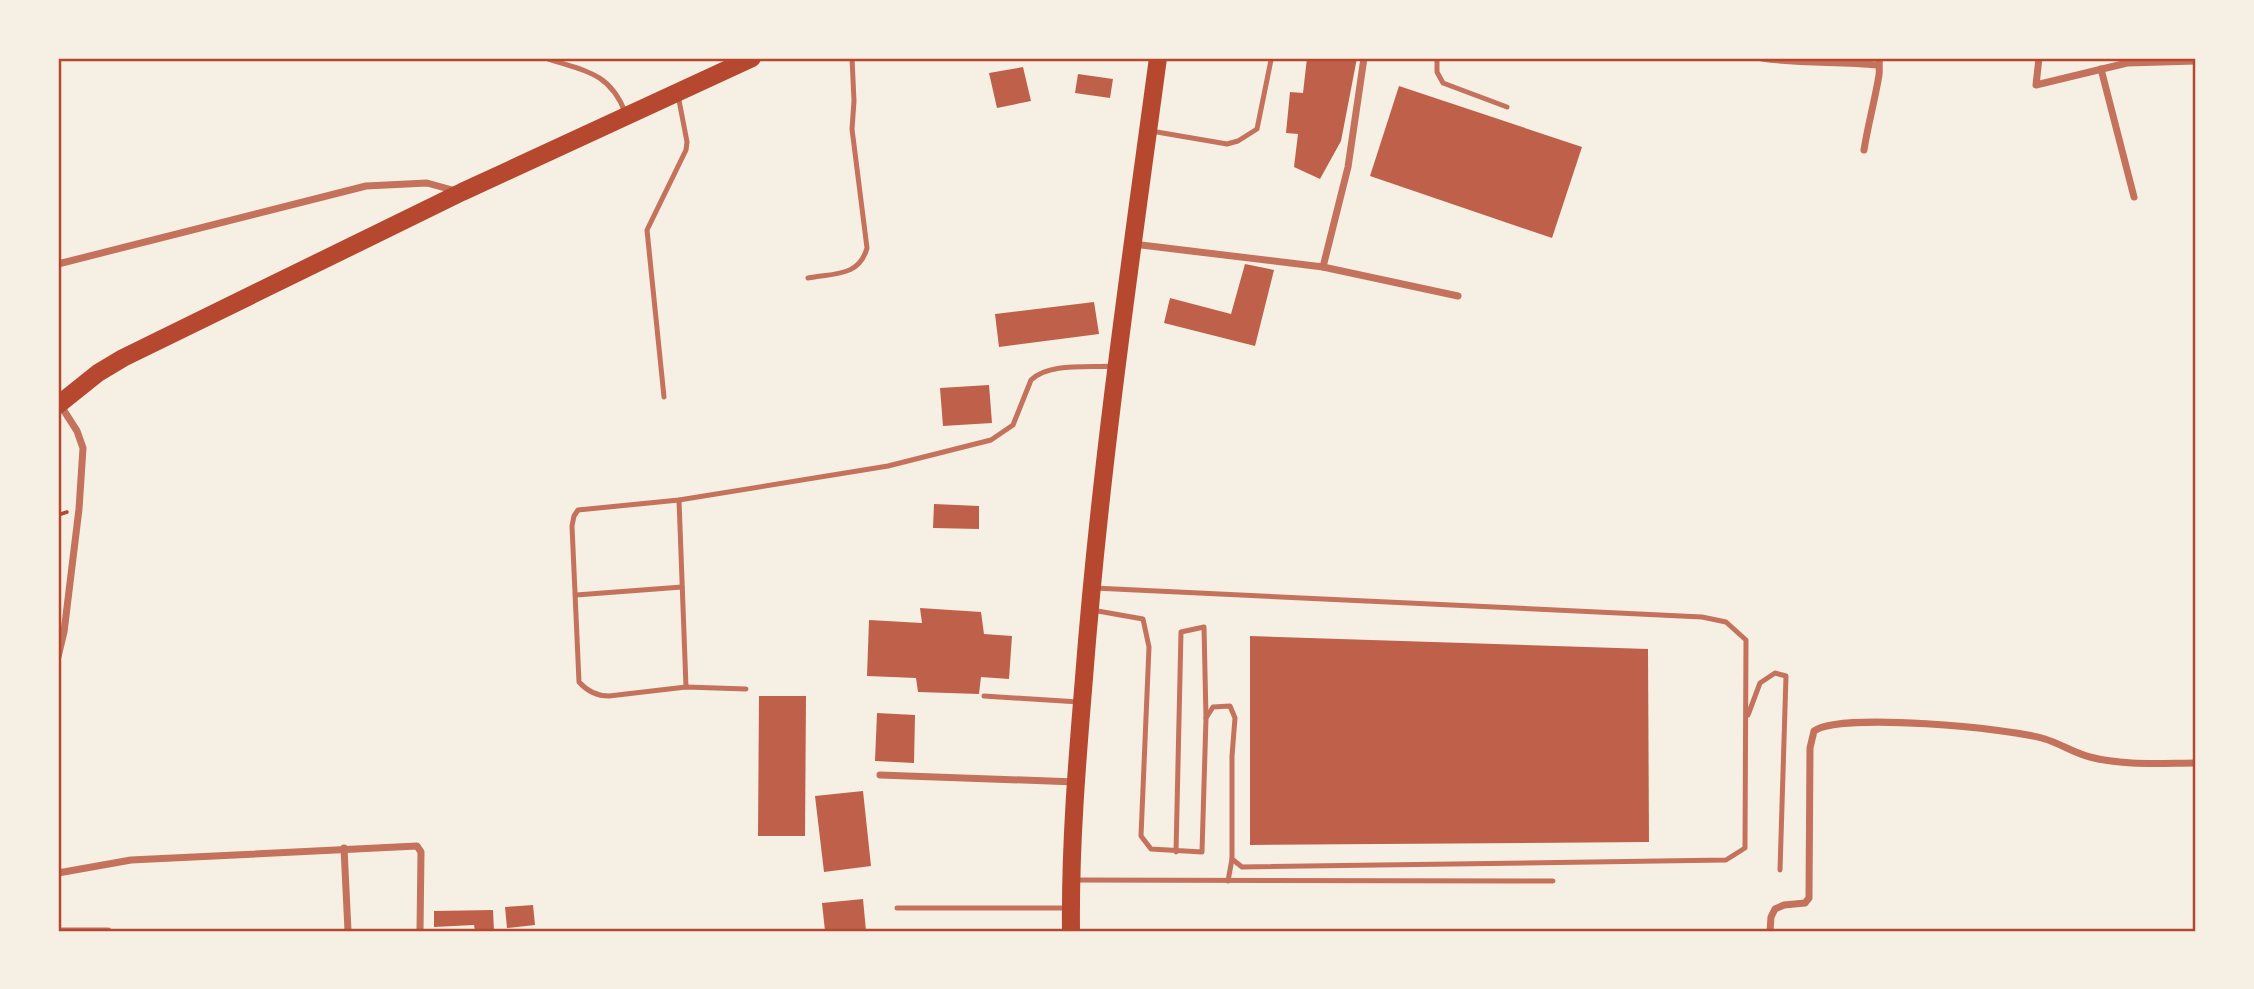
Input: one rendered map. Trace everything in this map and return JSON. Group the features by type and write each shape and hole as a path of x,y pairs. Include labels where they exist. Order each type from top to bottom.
{"highway":[{"path":"58,404 98,373 123,358 462,192 752,58"},
{"path":"1071,931 1071,880 1082,702 1100,493 1158,58"}],"street":[{"path":"1323,267 1348,167 1364,58"},
{"path":"1762,58 1798,62 1879,61 1880,71 1864,150"},
{"path":"2039,58 2036,85 2127,63 2196,61"},
{"path":"2101,69 2134,197"},
{"path":"58,264 366,186 427,183 462,192"},
{"path":"1133,244 1323,267 1458,296"},
{"path":"58,404 77,431 83,448 79,509 64,632 58,657"},
{"path":"1770,931 1770,917 1778,906 1805,903 1810,898 1810,748 1814,731 1819,727 1877,722 1986,729 2045,739 2090,758 2196,764"},
{"path":"880,775 1077,782"},
{"path":"58,873 131,860 414,846 419,848 420,931"},
{"path":"344,848 348,931"},
{"path":"58,931 108,931"}],"lane":[{"path":"545,58 606,80 619,98 626,115"},
{"path":"808,278 855,269 864,261 867,248 852,129 852,58"},
{"path":"1437,58 1437,72 1443,83 1507,107"},
{"path":"1148,130 1227,144 1247,136 1257,129 1271,60"},
{"path":"664,397 647,230 686,150 687,142 677,92"},
{"path":"746,689 686,687 601,696 584,688 579,682 572,526 573,516 578,510 679,500 888,466 991,439 1013,425 1031,380 1036,375 1056,369 1116,366"},
{"path":"679,500 686,687"},
{"path":"576,595 682,587"},
{"path":"1091,588 1702,617 1726,622 1746,640 1745,849 1726,860 1242,867 1232,859"},
{"path":"1089,610 1143,619 1149,647 1141,836 1151,849 1176,852 1202,852 1206,718 1204,627 1181,632 1176,852"},
{"path":"1746,722 1760,683 1775,673 1786,676 1780,870"},
{"path":"984,696 1082,702"},
{"path":"1206,718 1213,707 1219,705 1230,706 1235,718 1231,756 1232,859 1228,881"},
{"path":"1071,880 1553,881"},
{"path":"897,908 1070,908"}],"building":[{"path":"1307,58 1357,58 1341,141 1320,179 1294,167 1298,134 1286,133 1290,92 1303,93"},
{"path":"1023,67 1031,101 997,108 989,73"},
{"path":"1078,74 1113,79 1110,98 1075,93"},
{"path":"1399,86 1582,147 1552,238 1370,176"},
{"path":"1245,264 1274,270 1255,346 1164,323 1170,298 1231,314"},
{"path":"1094,302 1099,334 999,347 995,314"},
{"path":"989,385 992,423 943,426 940,388"},
{"path":"934,504 979,506 979,529 933,528"},
{"path":"920,608 981,612 984,634 1012,636 1009,679 981,677 979,694 918,692 916,678 867,676 869,620 922,623"},
{"path":"1250,636 1648,649 1649,842 1250,845"},
{"path":"759,696 806,696 805,836 758,836"},
{"path":"877,713 915,715 914,763 875,761"},
{"path":"863,791 871,866 824,872 815,796"},
{"path":"863,899 866,931 825,931 822,903"},
{"path":"533,905 535,925 507,928 505,907"},
{"path":"493,910 494,931 475,931 474,925 434,927 434,911"}]}
